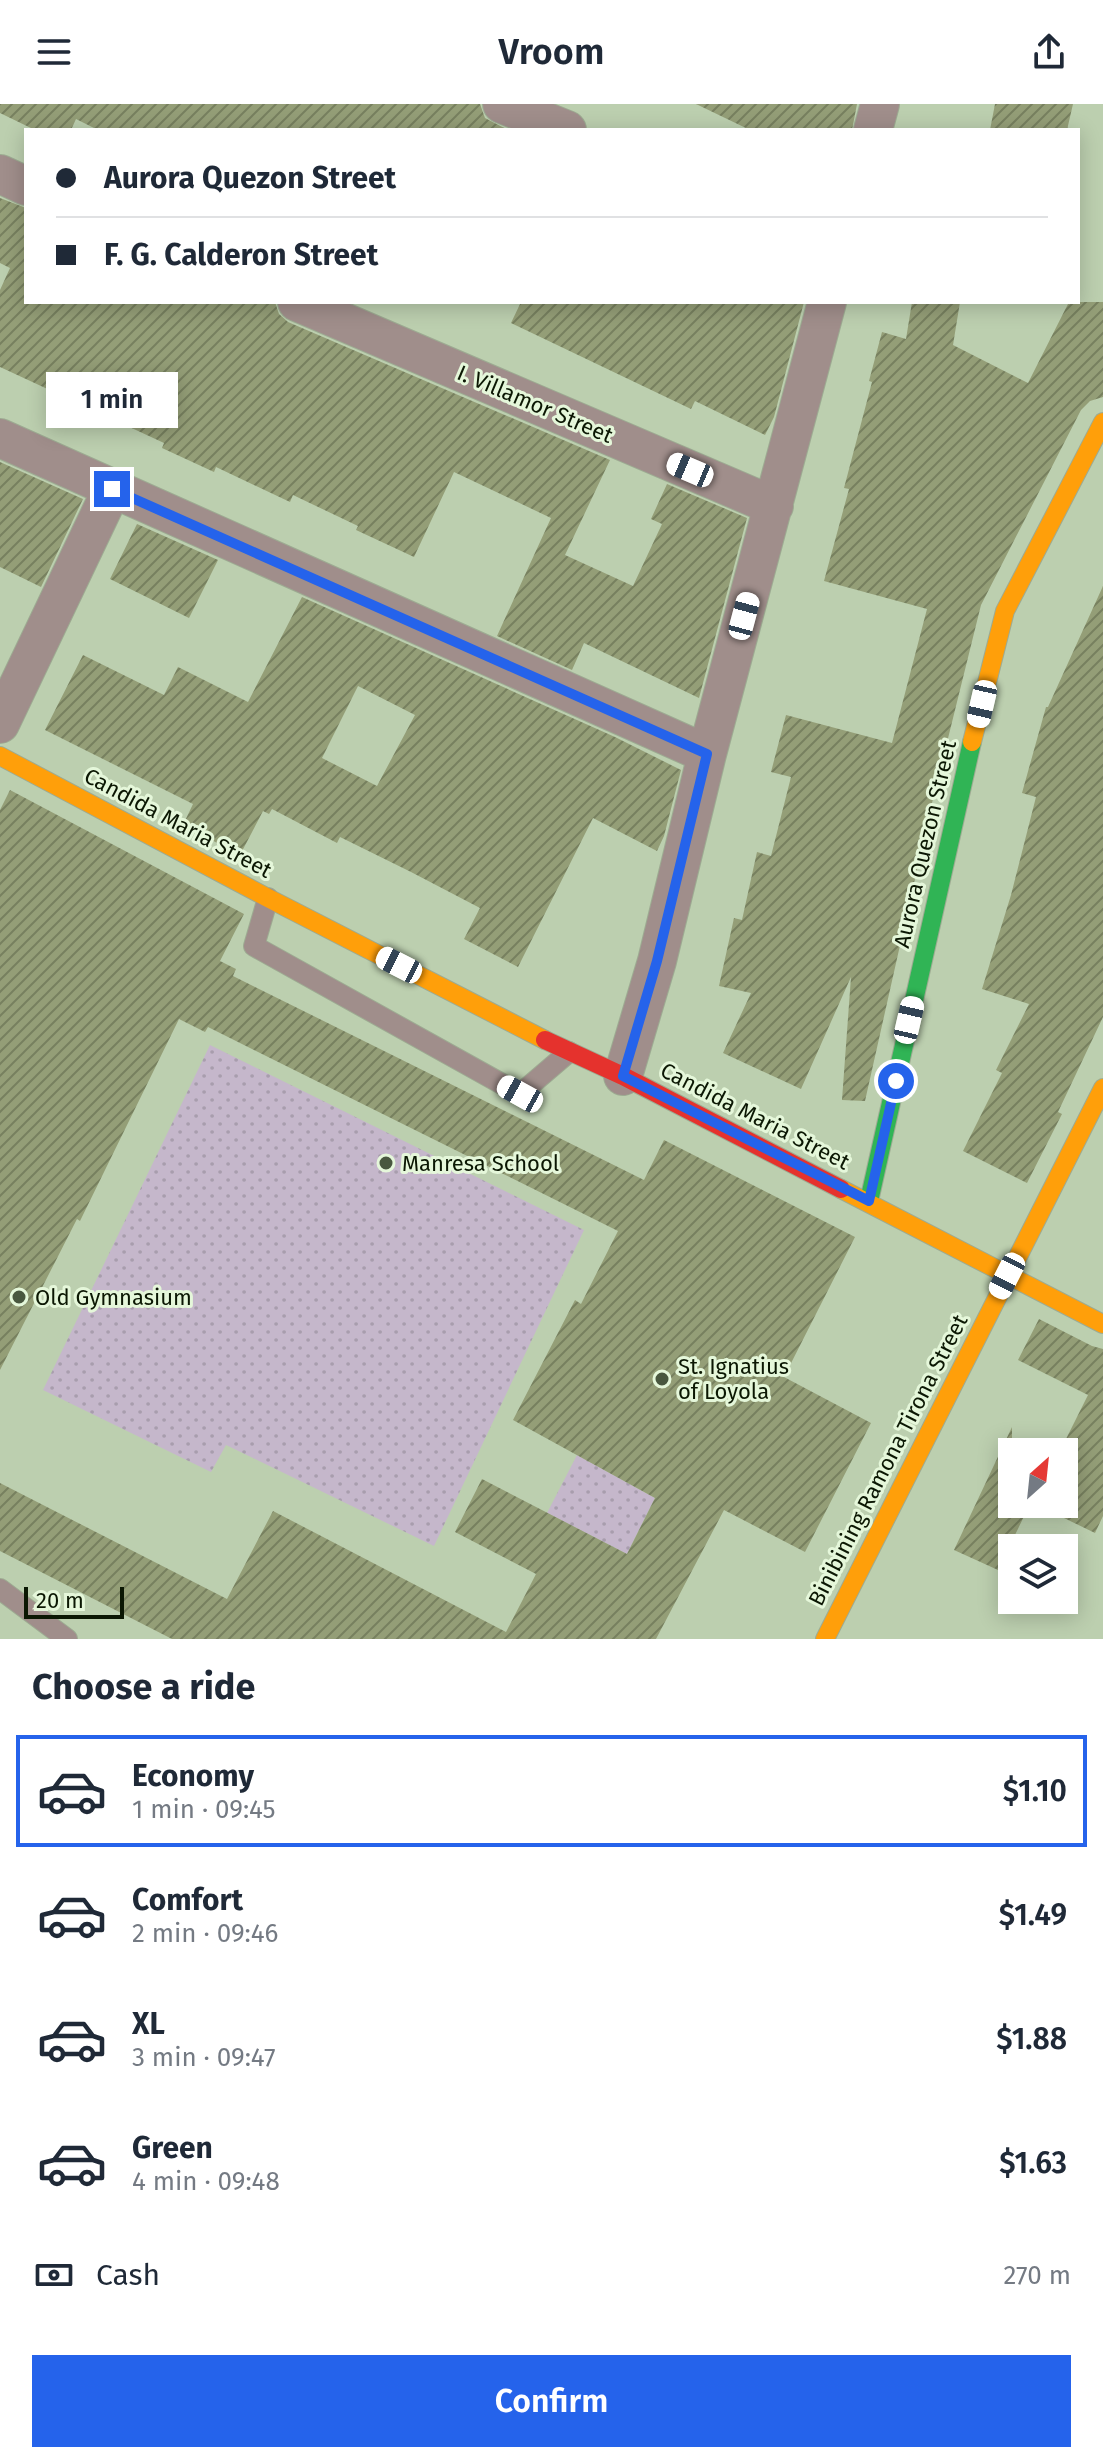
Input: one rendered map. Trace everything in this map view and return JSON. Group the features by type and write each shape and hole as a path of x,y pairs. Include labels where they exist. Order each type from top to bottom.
{"street":[{"path":"502,104 562,128"},
{"path":"874,128 880,104"},
{"path":"0,174 24,185"},
{"name":"I. Villamor Street","path":"302,304 774,506"},
{"path":"623,1076 657,961 707,754 826,304"},
{"name":"Aurora Quezon Street","path":"869,1201 956,809 1005,611 1103,422"},
{"path":"0,438 707,754"},
{"path":"0,724 112,489"},
{"name":"Candida Maria Street","path":"0,756 268,898 869,1201 1103,1324"},
{"name":"Binibining Ramona Tirona Street","path":"825,1639 1103,1088"}],"lane":[{"path":"268,898 254,946 520,1094 569,1052"},
{"path":"0,1589 67,1639"}],"shaded area":[{"path":"210,1045 584,1230 434,1546 226,1445 211,1472 43,1390"},
{"path":"577,1455 655,1498 627,1554 547,1513"}],"building":[{"path":"0,104 480,104 485,118 504,128 94,128 76,119 72,128 31,128 0,113"},
{"path":"696,104 857,104 852,128 746,128"},
{"path":"995,104 1073,104 1067,128 990,128"},
{"path":"0,198 24,207 24,304 276,304 279,314 288,322 610,460 565,555 633,586 662,524 651,519 667,484 747,518 699,698 584,643 572,670 497,636 551,518 454,472 414,557 356,530 358,526 293,495 290,502 216,467 214,472 162,448 164,443 0,367 0,290 10,268 0,263"},
{"path":"1103,302 1103,397 1090,401 1081,410 981,605 932,803 865,1101 842,1100 851,977 801,1089 723,1053 751,993 719,986 734,918 742,920 757,852 771,856 791,777 771,772 786,715 892,743 927,609 824,581 849,489 844,488 882,332 906,339 912,304 960,304 953,345 1028,383 1068,304"},
{"path":"520,304 803,304 774,417 765,435 695,401 691,409 511,323"},
{"path":"0,462 83,499 41,587 0,567"},
{"path":"137,524 218,560 189,618 110,579"},
{"path":"1103,586 1103,1017 1058,1112 1062,1114 1027,1183 963,1151 1002,1073 996,1070 1029,1004 982,989 1011,895 1036,797 1022,793 1046,707"},
{"path":"302,597 615,737 681,770 664,836 657,851 593,818 518,967 464,939 480,908 411,872 340,837 337,843 272,809 269,814 263,811 240,855 183,825 193,804 45,730 83,655 164,695 178,667 248,702","holes":["358,686 415,715 377,786 322,758"]},
{"path":"10,790 244,914 220,961 236,969 233,976 644,1180 664,1140 855,1237 784,1377 871,1423 805,1552 724,1510 656,1639 172,1639 0,1551 0,1483 227,1599 273,1511 506,1632 536,1574 455,1532 482,1479 627,1554 655,1498 513,1420 575,1300 581,1304 618,1231 208,1027 205,1032 179,1019 80,1221 77,1219 0,1370 0,810"},
{"path":"1039,1319 1103,1349 1103,1516 1095,1533 1064,1518 1078,1518 1078,1438 1066,1438 1088,1395 1018,1360"},
{"path":"998,1457 998,1518 1023,1518 1015,1534 998,1534 998,1570 954,1550"}],"traffic: fast":[{"path":"869,1201 972,742"}],"traffic: slow":[{"path":"972,742 1005,611 1103,422"},
{"path":"0,756 545,1040"},
{"path":"825,1639 1103,1088"},
{"path":"841,1189 1103,1324"}],"traffic: jam":[{"path":"545,1040 623,1076 841,1189"}],"place":[{"name":"Manresa School","path":"386,1163"},
{"name":"Old Gymnasium","path":"19,1297"},
{"name":"St. Ignatius of Loyola","path":"662,1379"}],"route":[{"path":"112,489 707,754 657,961 623,1076 869,1201 896,1081"}]}
